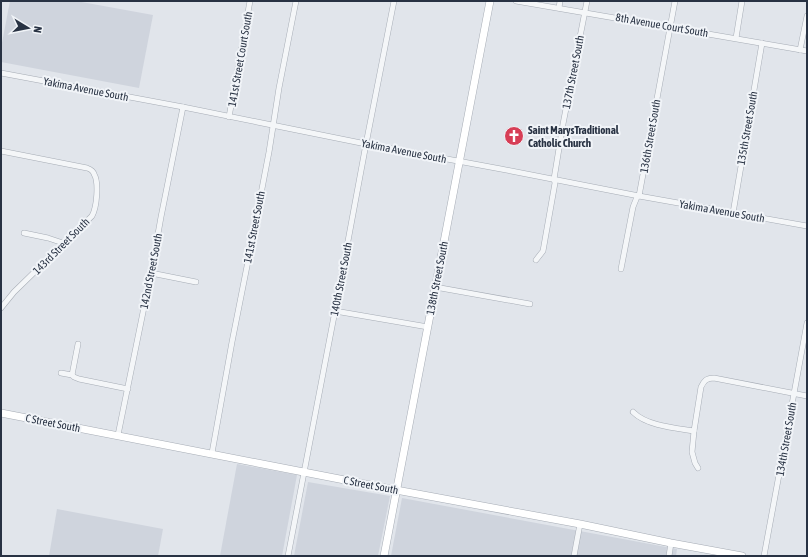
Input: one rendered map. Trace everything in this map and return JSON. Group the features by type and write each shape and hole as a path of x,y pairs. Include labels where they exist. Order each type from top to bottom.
{"street":[{"name":"141st Street Court South","path":"229,117 250,1"},
{"name":"141st Street South","path":"212,453 230,349 251,246 296,1"},
{"name":"140th Street South","path":"288,556 394,1"},
{"name":"138th Street South","path":"384,556 490,1"},
{"name":"8th Avenue Court South","path":"519,1 807,51"},
{"path":"559,8 560,1"},
{"name":"137th Street South","path":"536,260 543,251 555,183 554,179 563,124 587,1"},
{"name":"136th Street South","path":"621,269 633,207 639,196 675,1"},
{"path":"736,38 742,1"},
{"path":"800,50 807,16"},
{"name":"135th Street South","path":"733,213 762,43"},
{"name":"Yakima Avenue South","path":"1,73 639,196 807,226"},
{"name":"142nd Street South","path":"118,435 183,107"},
{"name":"143rd Street South","path":"1,151 74,165 91,170 95,174 97,184 96,206 92,216 14,292 1,308"},
{"path":"24,233 63,243"},
{"path":"151,273 196,282"},
{"path":"435,287 530,304"},
{"path":"335,311 428,327"},
{"name":"134th Street South","path":"764,556 807,323"},
{"path":"72,375 78,344"},
{"path":"61,373 72,375 79,379 128,389"},
{"path":"698,468 692,452 700,390 706,379 714,378 807,396"},
{"path":"633,412 638,417 648,422 694,431"},
{"name":"C Street South","path":"1,413 742,556"},
{"path":"574,556 580,524"},
{"path":"669,556 671,543"}],"shaded area":[{"path":"10,1 76,1 153,15 139,88 1,62 1,48"},
{"path":"237,464 297,475 282,556 220,556"},
{"path":"308,482 390,496 378,556 294,556"},
{"path":"402,498 677,549 676,556 391,556"},
{"path":"57,509 163,529 158,556 49,556"}],"place":[{"name":"Saint MarysTraditional Catholic Church","path":"514,136"}]}
